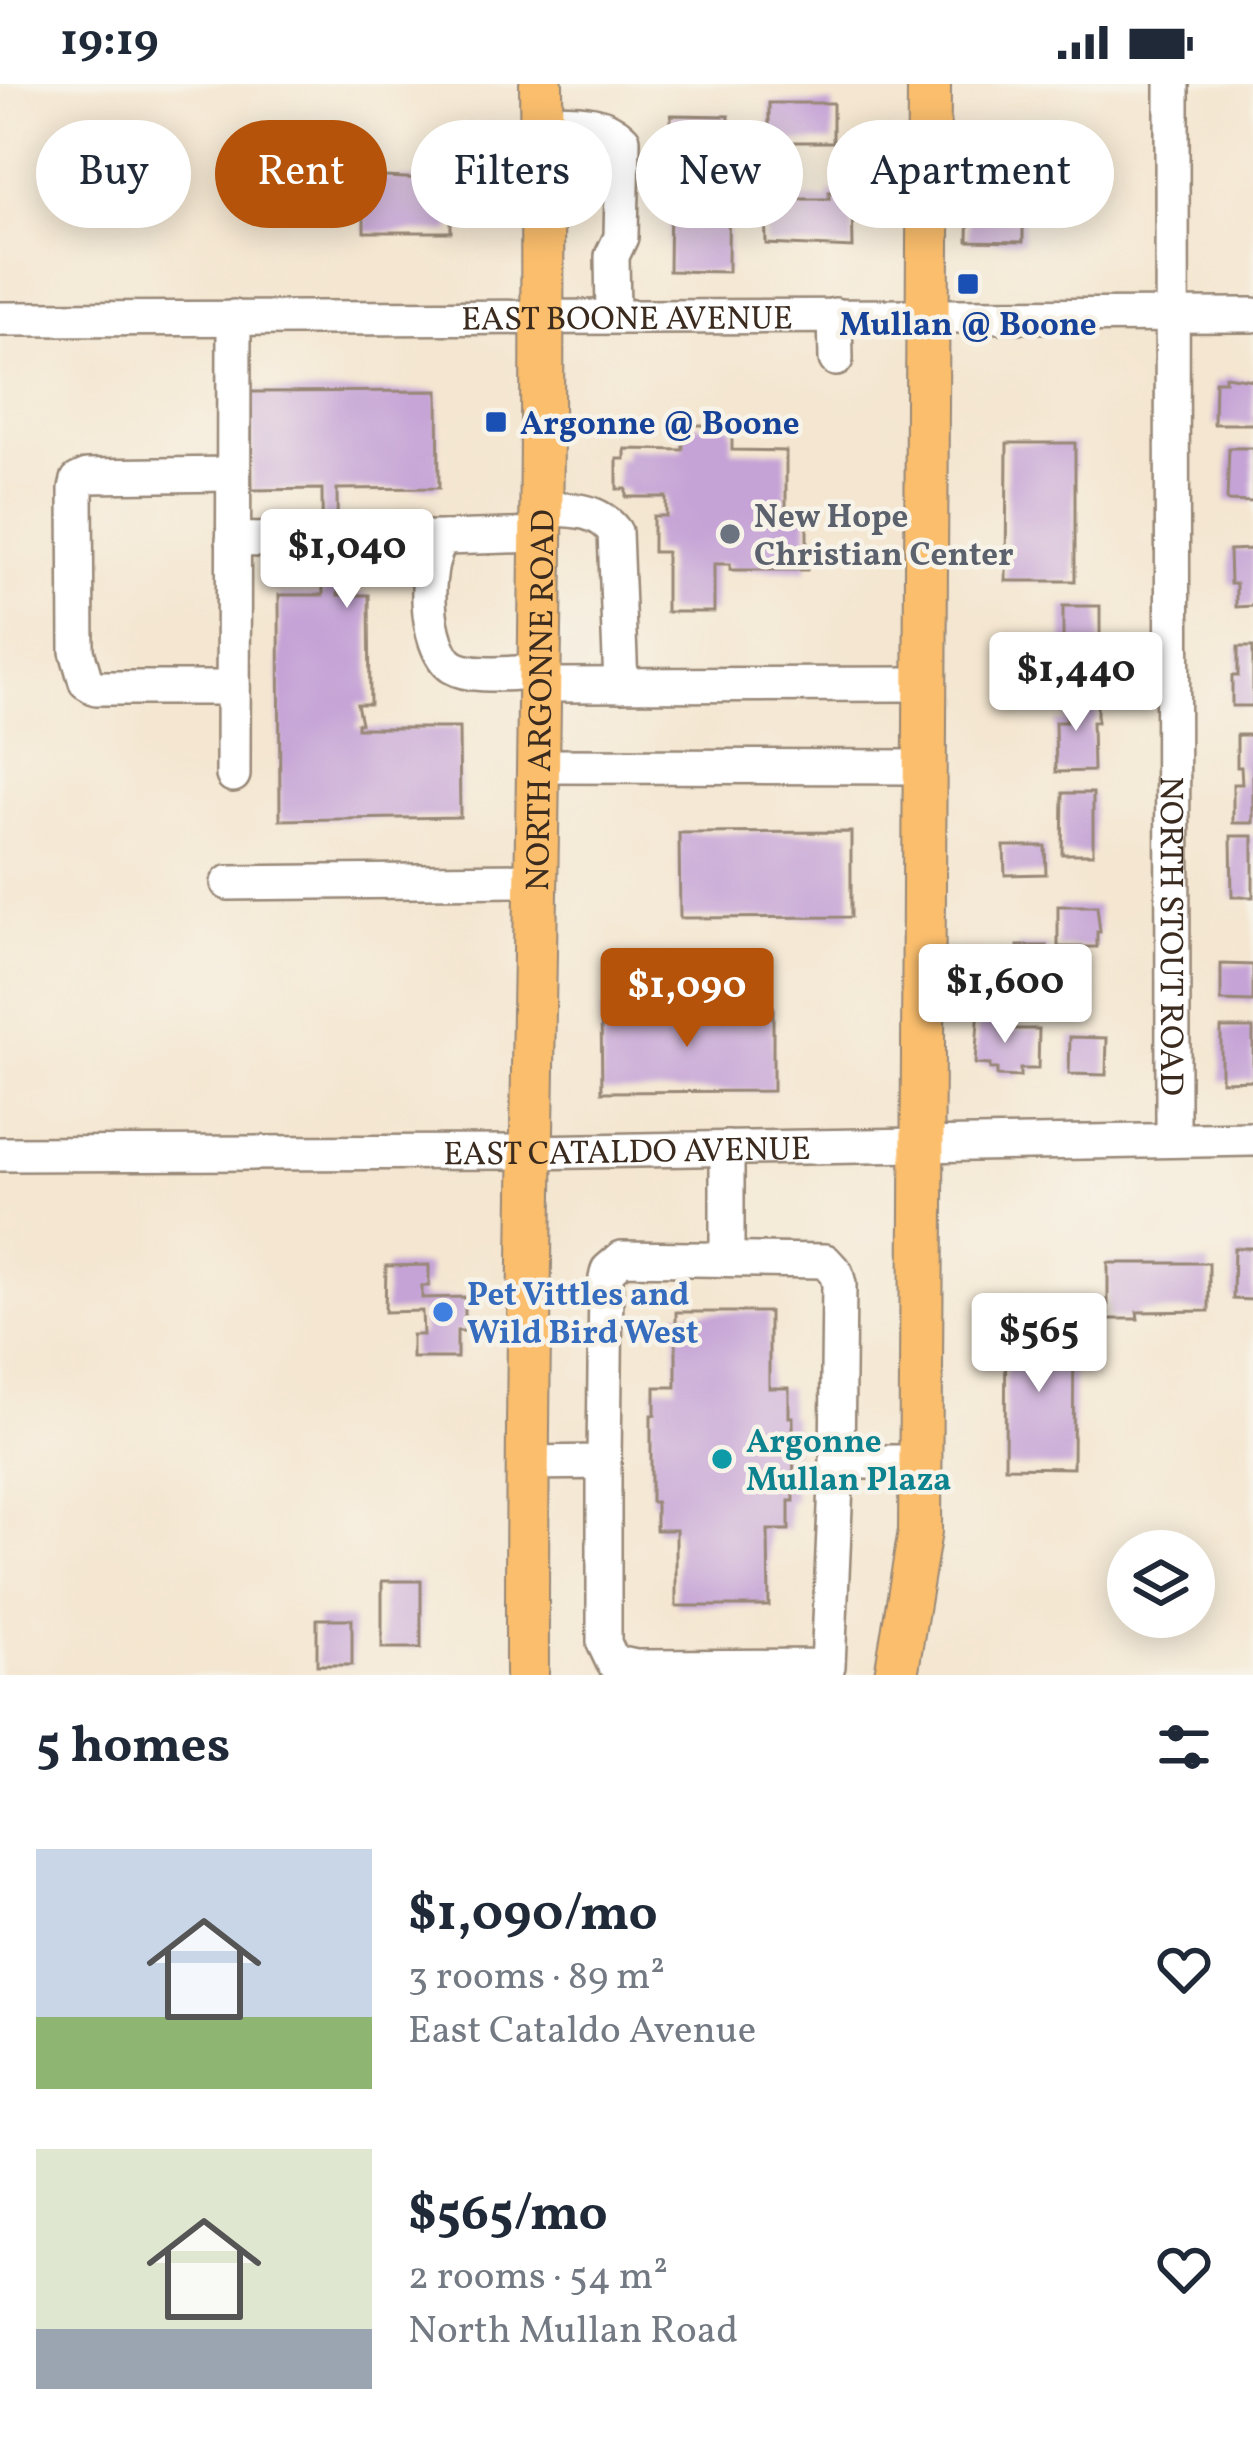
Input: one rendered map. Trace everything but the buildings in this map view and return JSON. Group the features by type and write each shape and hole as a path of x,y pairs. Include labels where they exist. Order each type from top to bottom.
{"main road":[{"path":"896,1675 920,1531 928,84"},
{"name":"NORTH ARGONNE ROAD","path":"526,1675 529,1152 544,314 542,102"}],"street":[{"name":"NORTH STOUT ROAD","path":"1172,84 1173,1140"},
{"path":"542,102 613,129 622,140 621,237 612,256 613,314"},
{"name":"EAST BOONE AVENUE","path":"0,319 1253,314"},
{"path":"835,315 836,358"},
{"path":"232,775 234,317"},
{"path":"233,474 87,476 78,480 76,489 77,651 86,682 96,688 233,688"},
{"path":"233,540 446,538 592,513 615,532 621,685"},
{"path":"446,538 434,547 431,560 432,627 437,649 449,664 464,671 621,685 924,683"},
{"path":"536,766 924,767"},
{"path":"228,883 534,880"},
{"name":"EAST CATALDO AVENUE","path":"0,1154 529,1152 1253,1139"},
{"path":"727,1148 727,1258"},
{"path":"622,1258 826,1261 836,1273 837,1462 828,1666 636,1667 613,1662 604,1643 604,1462 608,1270 622,1258"},
{"path":"528,1463 604,1462"},
{"path":"837,1462 920,1462"}],"place":[{"name":"Mullan @ Boone","path":"968,284"},
{"name":"Argonne @ Boone","path":"496,422"},
{"name":"New Hope Christian Center","path":"730,534"},
{"name":"Pet Vittles and Wild Bird West","path":"443,1312"},
{"name":"Argonne Mullan Plaza","path":"722,1459"}]}
